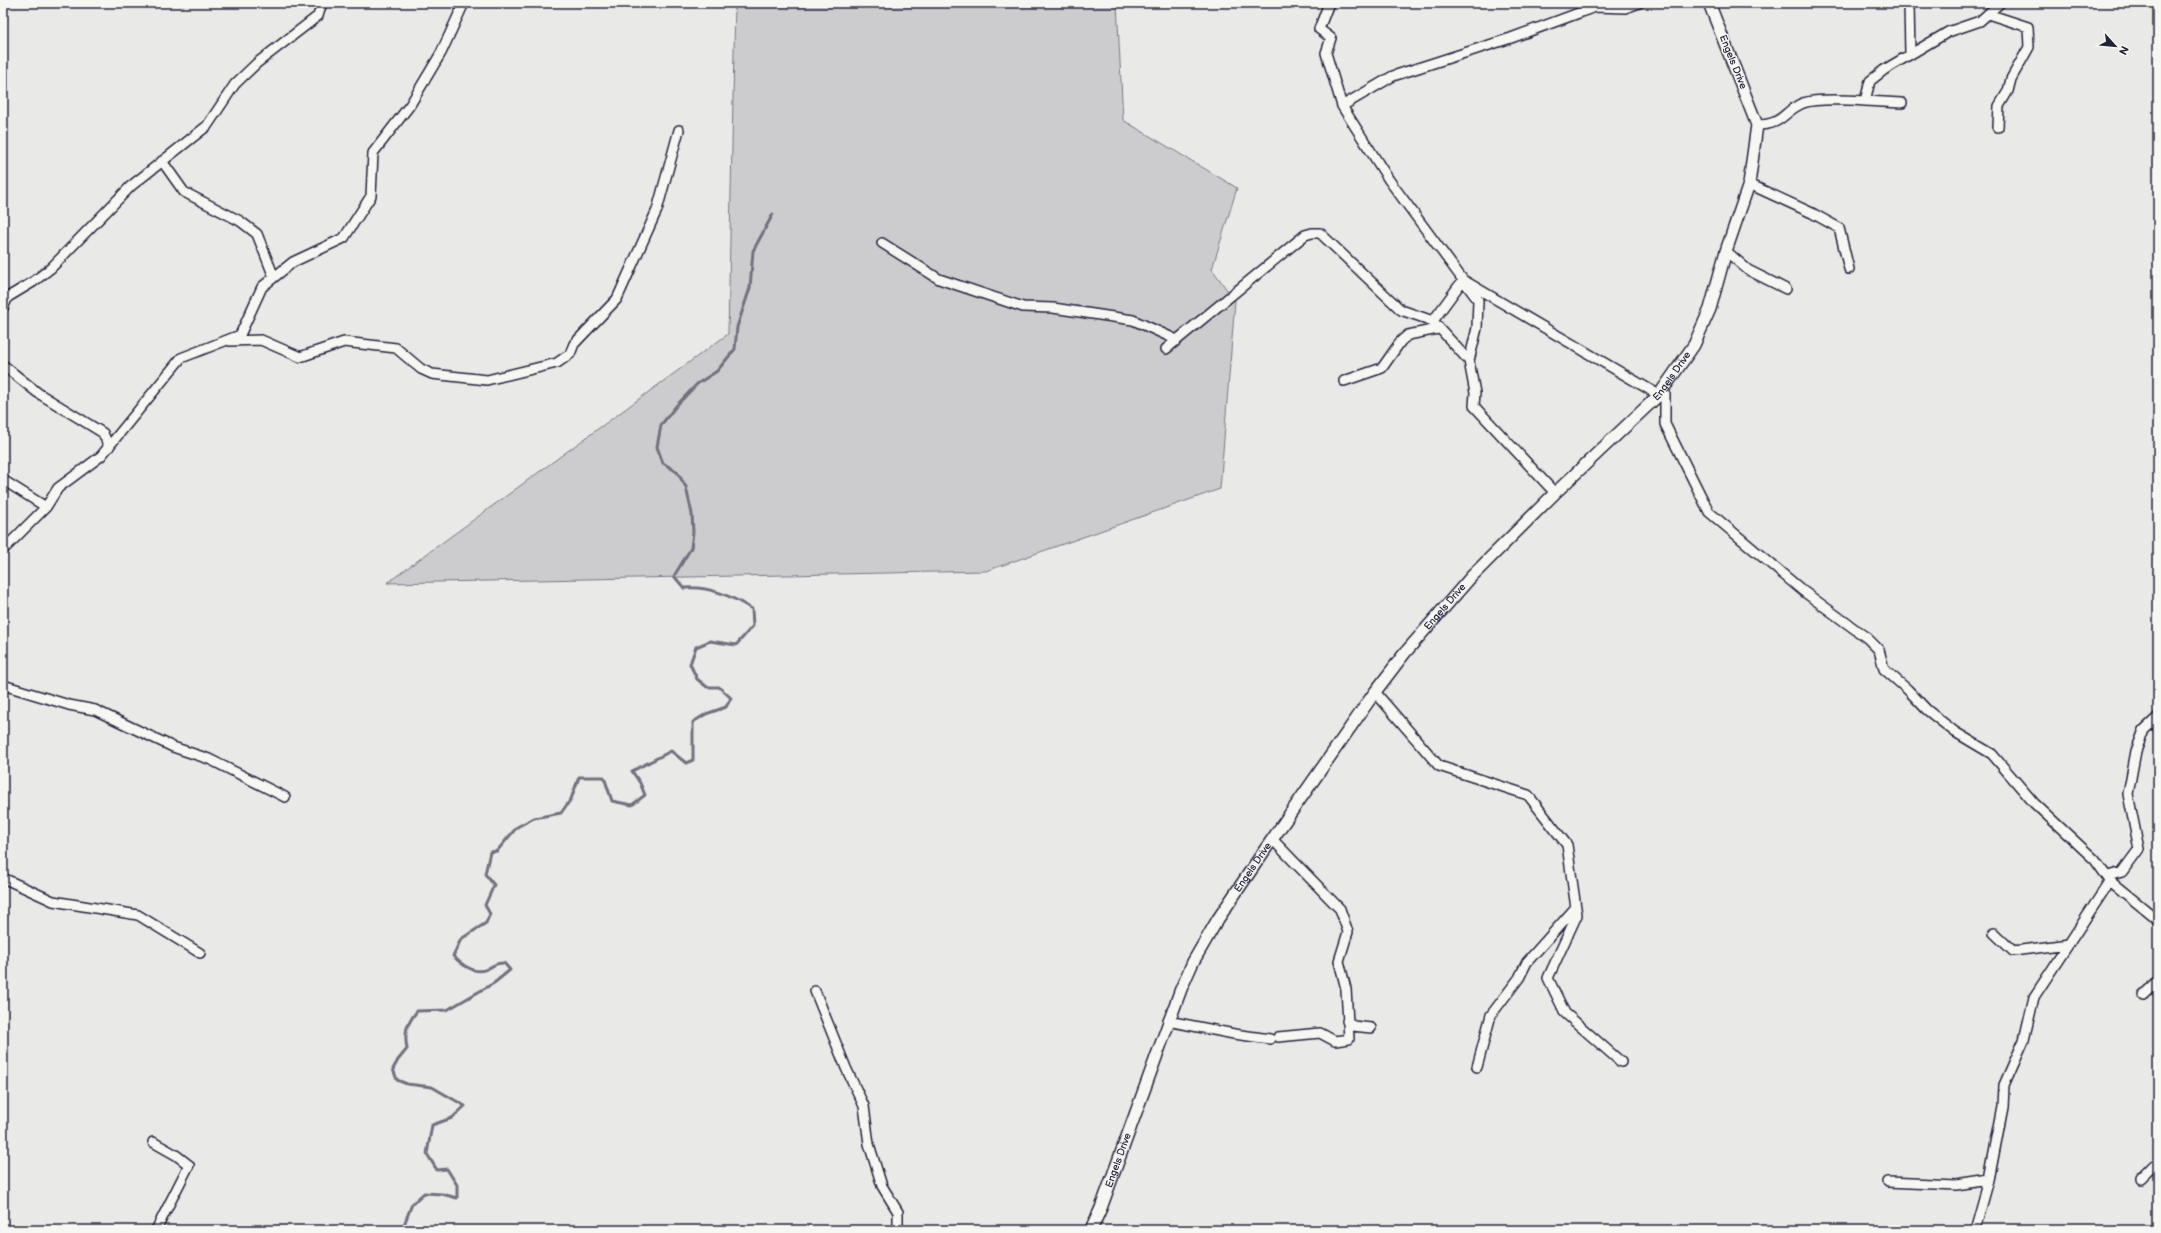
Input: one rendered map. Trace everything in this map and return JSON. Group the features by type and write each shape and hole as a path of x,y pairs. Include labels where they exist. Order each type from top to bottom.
{"street":[{"path":"3,308 8,296 33,282 51,268 131,186 207,126 236,84 257,63 318,16 322,3"},
{"path":"3,550 46,507 58,488 101,456 181,358 240,335 262,286 293,262 344,238 371,196 373,153 410,105 441,53 464,3"},
{"path":"1329,3 1319,29 1331,38 1326,53 1342,106 1389,180 1478,300 1477,328 1469,361 1475,393 1474,406 1555,493"},
{"path":"1342,106 1393,76 1511,38 1595,7 1625,8 1639,3"},
{"name":"Engels Drive","path":"1091,1230 1104,1201 1168,1021 1194,962 1218,919 1272,839 1375,692 1435,617 1471,577 1555,493 1662,391 1694,345 1710,309 1726,251 1749,184 1757,125 1709,3"},
{"path":"1909,3 1910,54"},
{"path":"1865,101 1870,81 1910,54 1948,32 1980,21 2000,3"},
{"path":"1988,14 2028,27 2029,47 2011,79 2008,91 1999,106 1998,127"},
{"path":"1757,125 1768,125 1780,120 1803,103 1842,99 1902,103"},
{"path":"227,341 261,340 300,357 344,342 396,348 421,369 432,374 487,380 557,363 570,354 574,344 617,299 657,210 679,130"},
{"path":"162,161 184,192 240,221 257,234 274,277"},
{"path":"1749,184 1812,213 1839,228 1849,269"},
{"path":"1166,349 1305,235 1320,233 1401,310 1433,321 1438,329 1469,361"},
{"path":"882,243 939,279 1023,308 1053,308 1133,320 1177,340"},
{"path":"1726,251 1748,270 1786,289"},
{"path":"1433,321 1464,280"},
{"path":"1464,280 1662,391 1665,424 1710,512 1803,591 1867,638 1879,650 1884,669 1908,690 1926,710 1955,732 1992,754 2034,803 2095,860 2109,878 2158,920"},
{"path":"1344,381 1382,368 1401,341 1408,335 1438,329"},
{"path":"3,365 38,392 103,433 109,447"},
{"path":"3,480 46,507"},
{"path":"3,685 69,705 95,710 173,747 209,759 285,797"},
{"path":"1375,692 1440,766 1528,795 1567,845 1577,915 1548,978 1565,1013 1621,1062"},
{"path":"1975,1230 1989,1180 2003,1107 2004,1085 2024,1040 2034,997 2069,944 2109,878 2122,872 2139,850 2128,794 2136,751 2144,730 2158,717"},
{"path":"1168,1021 1234,1034 1274,1038 1320,1033 1335,1041 1349,1039 1346,989 1339,961 1348,932 1340,909 1272,839"},
{"path":"3,878 53,901 138,915 200,953"},
{"path":"1477,1067 1491,1015 1519,978 1527,962 1576,908"},
{"path":"1994,933 2013,951 2069,944"},
{"path":"2144,994 2158,982"},
{"path":"815,991 846,1068 864,1106 869,1144 882,1186 898,1212 898,1230"},
{"path":"1347,1022 1353,1026 1371,1028"},
{"path":"153,1142 176,1154 189,1165 156,1230"},
{"path":"2141,1180 2158,1164"},
{"path":"1888,1182 1956,1185 1989,1180"}],"shaded area":[{"path":"735,3 1117,3 1123,120 1237,188 1212,269 1235,301 1220,489 986,571 387,583 728,334"}],"waterway":[{"path":"402,1230 412,1204 424,1193 442,1194 457,1198 457,1185 447,1169 437,1170 427,1154 432,1125 452,1118 465,1106 432,1087 407,1084 397,1080 393,1069 407,1049 406,1033 408,1025 417,1011 447,1010 494,983 510,970 504,963 493,965 487,969 478,971 473,970 468,968 453,956 461,939 486,923 490,914 485,905 494,885 485,874 490,852 497,851 517,827 534,818 561,813 571,799 579,777 604,777 612,801 632,805 645,795 640,783 632,771 671,751 686,763 693,760 693,722 706,714 726,707 731,698 719,687 707,687 697,679 690,664 696,647 710,641 736,645 753,626 752,609 728,596 711,590 684,588 674,576 691,548 693,532 692,514 686,487 677,472 663,463 657,447 661,425 676,406 697,384 717,371 735,349 737,327 750,288 753,251 773,214"}]}
